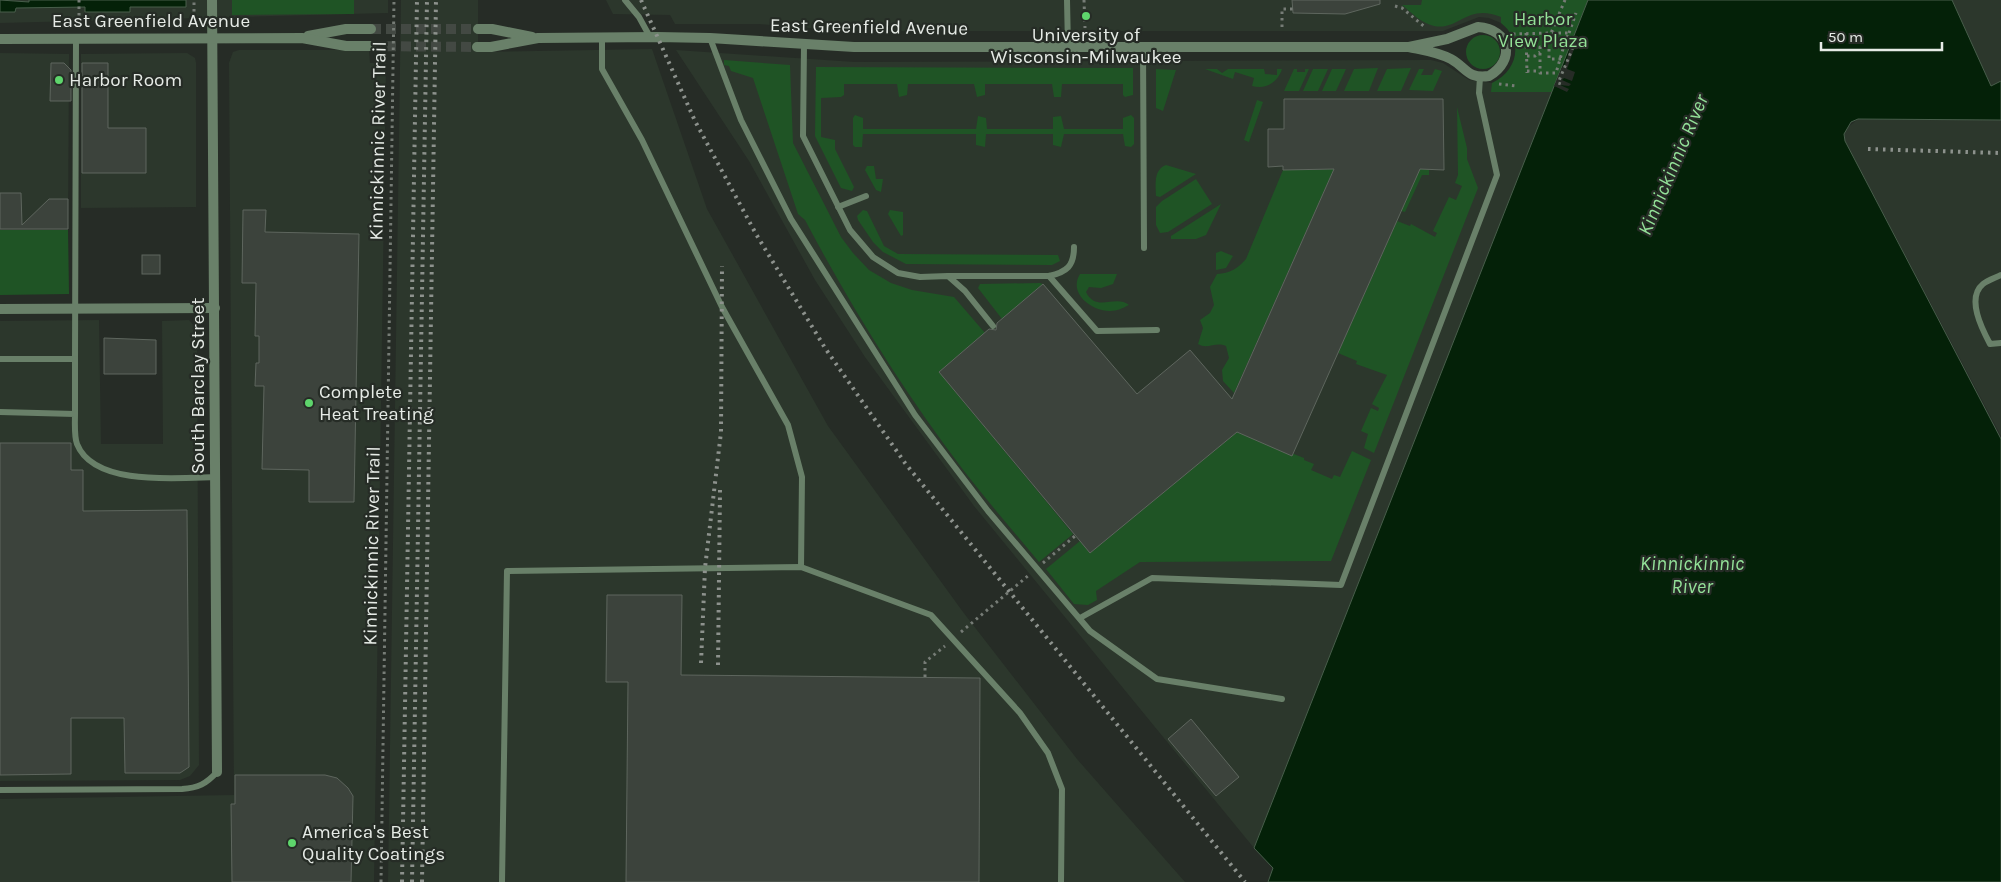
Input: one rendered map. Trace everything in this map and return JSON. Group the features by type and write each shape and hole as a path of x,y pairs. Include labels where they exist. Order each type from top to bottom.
{"street":[{"name":"South Barclay Street","path":"212,0 217,772"},
{"name":"East Greenfield Avenue","path":"477,46 491,46 538,38 650,37 710,38 854,47 1409,47 1447,39 1478,27 1494,30 1502,39"},
{"name":"East Greenfield Avenue","path":"302,38 346,29 371,28"},
{"name":"East Greenfield Avenue","path":"478,29 492,29 538,38"},
{"name":"East Greenfield Avenue","path":"0,38 302,38 346,46 371,46"},
{"path":"1480,77 1489,76 1502,65 1506,50 1502,39"},
{"name":"East Greenfield Avenue","path":"1409,47 1441,55 1459,64 1472,75 1480,77"},
{"path":"0,309 215,308"}],"lane":[{"path":"625,0 639,17 650,37"},
{"path":"1068,0 1068,46"},
{"path":"76,38 75,414 77,445 91,462 110,471 136,478 216,477"},
{"path":"602,38 602,69 642,140 722,307 788,425 802,476 801,567"},
{"path":"710,38 740,120 791,219 842,300 921,422 988,511 1090,631 1157,679 1282,699"},
{"path":"804,45 803,136 838,207 861,246 886,268 898,273 920,277 1049,276 1062,273 1070,268 1074,258 1074,247"},
{"path":"1143,46 1144,248"},
{"path":"1080,618 1152,578 1341,585 1497,175 1479,92 1480,77"},
{"path":"838,207 866,196"},
{"path":"2001,275 1982,285 1976,298 1980,325 1990,344 2001,344"},
{"path":"948,276 965,291 994,326"},
{"path":"1049,276 1097,331 1157,330"},
{"path":"0,359 75,359"},
{"path":"0,412 75,414"},
{"path":"502,882 507,571 801,567 931,614 1020,712 1048,753 1062,789 1061,882"},
{"path":"0,790 198,788 217,772"}],"path":[{"path":"79,0 80,18"},
{"path":"194,0 194,18"},
{"name":"Kinnickinnic River Trail","path":"381,882 394,0"},
{"path":"1084,0 1085,28"},
{"path":"1552,33 1566,0"},
{"path":"1395,6 1402,8 1426,28"},
{"path":"1282,27 1282,9 1293,9"},
{"path":"1560,59 1550,59 1549,46 1540,46 1540,74 1556,73 1576,13"},
{"path":"1502,39 1514,33 1569,33"},
{"path":"1526,33 1527,72 1540,71"},
{"path":"1561,84 1558,83 1574,45 1566,42"},
{"path":"1527,56 1535,56 1540,52"},
{"path":"1498,84 1502,86 1516,86"},
{"path":"1038,567 1075,536"},
{"path":"955,637 1030,574"},
{"path":"925,677 925,662 948,644"}],"shaded area":[{"path":"0,0 388,0 388,13 0,23"},
{"path":"401,0 478,0 478,52 652,49 707,209 828,426 963,612 1077,759 1185,882 388,882"},
{"name":"University of Wisconsin-Milwaukee","path":"606,0 1501,0 1501,23 1489,18 1479,17 1443,31 850,31 759,24 675,24 670,15 613,14"},
{"path":"1952,0 2001,0 2001,81 1991,86"},
{"path":"239,50 369,50 370,63 386,63 374,882 0,882 0,799 234,795 229,63 233,52"},
{"path":"676,50 855,62 1431,60 1443,63 1469,80 1492,83 1492,92 1552,92 1254,848 974,506 865,357 815,280 749,161"},
{"path":"0,53 69,54 68,230 0,230"},
{"path":"187,53 195,58 196,63 196,207 81,208 81,54"},
{"path":"1858,119 2001,120 2001,436 1845,141 1844,134 1847,128"},
{"path":"99,320 101,444 163,444 162,321 189,320 197,329 199,765 190,776 180,780 0,781 0,321"}],"green space":[{"path":"232,0 354,0 354,14 232,15"},
{"name":"Harbor View Plaza","path":"1422,0 1588,0 1552,92 1491,92 1492,83 1508,71 1515,55 1513,38 1501,23 1501,17 1480,13 1450,25 1429,25 1402,5 1421,5"},
{"path":"1483,35 1495,40 1500,52 1495,64 1483,69 1471,64 1466,52 1471,40"},
{"path":"724,60 790,65 793,143 841,237 869,270 891,283 912,290 954,297 985,333 939,372 1073,534 1039,562 964,471 899,380 841,285 805,220 798,214 753,78 731,71 729,66 724,65"},
{"path":"816,67 1133,68 1133,95 1125,97 1123,95 1123,84 1062,84 1061,97 1054,97 1052,84 985,84 985,95 977,97 974,84 908,84 907,95 899,97 897,84 844,84 844,95 841,97 821,98 821,137 835,140 835,149 854,187 852,191 841,188 815,136"},
{"path":"1378,68 1369,91 1344,91 1354,69"},
{"path":"1411,68 1401,91 1377,91 1387,69"},
{"path":"1156,69 1176,70 1163,111 1156,108"},
{"path":"1205,69 1217,69 1222,73 1228,69 1264,69 1265,74 1277,75 1277,69 1282,69 1278,78 1271,84 1257,87 1252,86 1254,78 1235,72 1233,79"},
{"path":"1294,69 1297,69 1297,72 1305,72 1305,69 1309,69 1299,91 1284,91"},
{"path":"1313,69 1328,69 1318,91 1303,91"},
{"path":"1332,69 1346,69 1336,91 1322,91"},
{"path":"1419,69 1424,69 1421,75 1432,75 1435,69 1442,71 1433,91 1409,90"},
{"path":"1257,100 1263,102 1249,142 1244,140"},
{"path":"1457,107 1467,148 1467,159 1478,188 1374,453 1364,448 1368,434 1361,431 1371,408 1378,411 1379,408 1372,404 1387,375 1356,364 1357,361 1338,353 1397,221 1410,226 1411,224 1435,237 1437,233 1433,231 1449,197 1456,200 1462,186 1455,183 1458,175"},
{"path":"855,115 863,118 863,129 976,129 978,116 986,118 987,129 1053,129 1053,117 1061,116 1064,129 1123,129 1123,118 1131,115 1134,118 1134,144 1131,147 1125,146 1123,134 1064,134 1061,147 1053,145 1053,134 986,134 985,147 976,145 976,134 863,134 862,147 855,147 853,145 853,118"},
{"path":"1166,165 1196,174 1160,197 1156,196 1157,174"},
{"path":"867,166 874,166 876,179 883,179 881,192 876,190 865,170"},
{"path":"1334,169 1234,393 1223,381 1222,370 1229,358 1226,346 1218,344 1202,346 1198,344 1203,328 1200,320 1210,313 1214,305 1210,287 1217,274 1233,270 1246,259 1283,170"},
{"path":"1420,169 1429,169 1429,175 1422,175 1405,212 1401,211"},
{"path":"1196,179 1212,204 1168,232 1160,233 1156,225 1156,207"},
{"path":"1221,204 1206,235 1196,239 1171,239 1171,236"},
{"path":"863,210 867,211 884,246 898,254 1058,255 1060,261 1052,265 906,264 883,252 873,242 858,220 857,216"},
{"path":"890,210 903,212 903,235 901,236 888,214"},
{"path":"0,230 68,230 69,294 0,295"},
{"path":"1221,251 1233,256 1226,268 1216,270 1216,253"},
{"path":"1080,274 1117,274 1113,284 1101,288 1089,287 1086,292 1095,301 1118,301 1129,305 1110,311 1096,308 1089,304 1083,300 1077,288"},
{"path":"980,284 1043,284 1002,319 978,288"},
{"path":"1237,432 1304,458 1304,460 1314,464 1311,470 1332,479 1334,475 1340,477 1352,451 1371,460 1331,561 1140,562 1096,591 1097,600 1088,605 1074,604 1046,569 1080,541 1090,553"}],"water":[{"path":"0,0 29,2 29,0 186,0 186,7 130,7 130,12 85,12 85,7 16,8 15,12 0,12"},
{"name":"Kinnickinnic River","path":"1588,0 1952,0 1991,86 2001,81 2001,120 1858,119 1851,122 1844,134 1845,141 2001,439 2001,882 1268,882 1273,868 1254,848"}],"pier":[{"path":"1572,42 1576,43 1567,69 1575,72 1572,81 1564,78 1562,80 1571,84 1569,86 1560,85 1569,89 1567,92 1554,86 1562,67 1564,68"}],"building":[{"path":"1292,0 1380,0 1380,4 1345,14 1293,13"},
{"name":"Harbor Room","path":"51,63 64,63 71,70 71,101 50,101"},
{"path":"82,63 108,63 108,128 146,128 146,173 82,173"},
{"path":"1284,99 1443,99 1444,170 1420,169 1292,456 1237,432 1090,553 939,372 989,329 996,330 997,323 1043,284 1137,394 1190,350 1232,399 1334,169 1283,170 1283,166 1268,167 1268,129 1284,129"},
{"path":"0,193 21,193 22,225 49,199 68,199 68,229 0,229"},
{"name":"Complete Heat Treating","path":"243,210 266,210 265,232 359,234 354,502 309,502 309,470 262,469 264,386 255,386 256,363 259,363 259,336 255,336 256,283 242,283"},
{"path":"142,255 160,255 160,274 142,274"},
{"path":"104,338 156,340 156,374 104,374"},
{"path":"0,443 71,443 71,470 83,470 83,511 187,510 189,767 180,773 125,773 124,718 71,718 71,774 0,775"},
{"path":"607,595 682,595 681,675 980,678 979,882 626,882 628,682 606,682"},
{"path":"1191,719 1239,777 1216,796 1168,739"},
{"name":"America's Best Quality Coatings","path":"235,775 325,775 337,778 348,788 353,796 351,882 232,882 231,804 235,804"}],"tunnel":[{"path":"371,29 478,29"},
{"path":"371,46 477,47"}],"railway":[{"path":"402,882 417,0"},
{"path":"412,882 427,0"},
{"path":"422,882 436,0"},
{"path":"641,0 695,121 756,234 825,348 905,463 1245,882"},
{"path":"1868,149 2001,153"},
{"path":"701,663 705,568 721,432 722,266"},
{"path":"718,665 720,490"}],"place":[{"name":"University of Wisconsin-Milwaukee","path":"1086,16"},
{"name":"Harbor Room","path":"59,80"},
{"name":"Complete Heat Treating","path":"309,403"},
{"name":"America's Best Quality Coatings","path":"292,843"}]}
